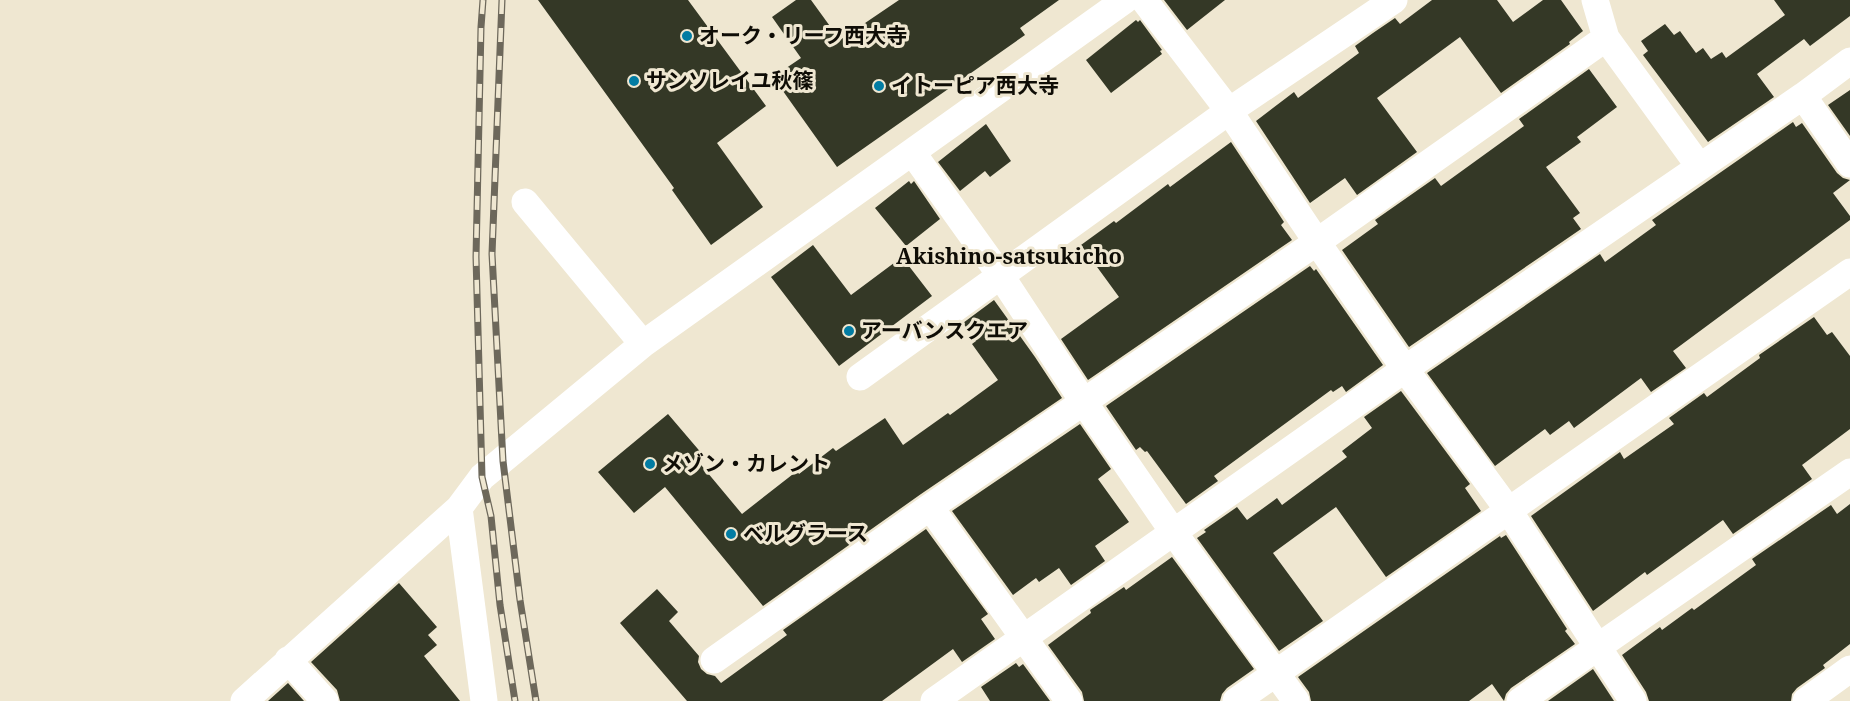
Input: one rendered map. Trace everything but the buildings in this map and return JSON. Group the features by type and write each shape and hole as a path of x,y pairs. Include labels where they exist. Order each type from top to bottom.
{"street":[{"path":"244,701 459,508 482,477 643,344 1125,0"},
{"path":"1144,0 1229,111 1405,369 1509,511 1633,701"},
{"path":"860,376 1229,111 1394,0"},
{"path":"1595,0 1606,38 1699,166"},
{"path":"714,660 930,507 1317,242 1606,38"},
{"path":"934,701 1405,369 1803,96 1850,61"},
{"path":"1803,96 1850,164"},
{"path":"912,152 1001,276 1083,401 1174,532 1296,701"},
{"path":"525,202 643,344"},
{"path":"1236,701 1850,272"},
{"path":"1520,701 1850,472"},
{"path":"930,507 1069,701"},
{"path":"459,508 484,701"},
{"path":"288,660 325,701"},
{"path":"1806,701 1850,669"}],"railway":[{"path":"483,0 476,257 482,477 491,516 500,605 515,701"},
{"path":"502,0 492,254 503,461 520,600 536,701"}],"place":[{"name":"オーク・リーフ西大寺","path":"687,36"},
{"name":"サンソレイユ秋篠","path":"634,81"},
{"name":"イトーピア西大寺","path":"879,86"},
{"name":"アーバンスクエア","path":"849,331"},
{"name":"メゾン・カレント","path":"650,464"},
{"name":"ベルグラース","path":"731,534"}],"district":[{"name":"Akishino-satsukicho","path":"1009,256"}]}
